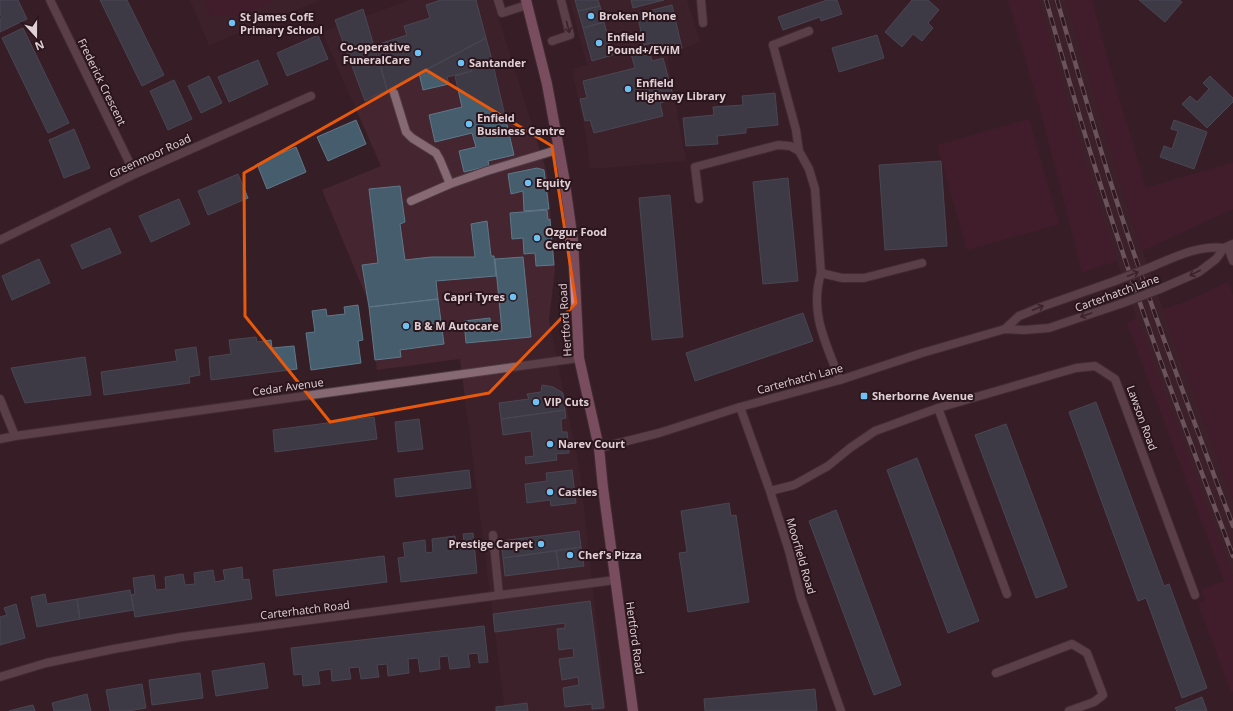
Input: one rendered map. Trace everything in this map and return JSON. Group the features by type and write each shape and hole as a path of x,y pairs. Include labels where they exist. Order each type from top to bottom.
{"main road":[{"name":"Hertford Road","path":"526,3 547,84 560,149 573,241 579,358 599,448 633,711"}],"street":[{"name":"Frederick Crescent","path":"50,0 135,174"},
{"path":"498,0 502,13 526,3"},
{"path":"552,40 570,35 562,0"},
{"path":"701,0 703,23"},
{"path":"810,32 773,45 795,123 799,151 809,169 815,189 820,273 816,301 818,317 822,334 840,380"},
{"path":"394,93 406,132 412,138 436,153 450,184"},
{"name":"Greenmoor Road","path":"0,240 135,174 311,96"},
{"path":"699,199 695,167 778,145 790,146 799,151"},
{"path":"410,201 450,184 487,171 560,149"},
{"name":"Carterhatch Lane","path":"1005,329 1019,316 1115,281 1188,251 1214,247 1228,247"},
{"path":"1228,247 1233,261"},
{"name":"Carterhatch Lane","path":"599,448 659,433 740,407 840,380 922,353 1005,329 1024,330 1049,328 1123,303 1199,272 1216,259 1228,247"},
{"path":"820,273 842,278 864,278 922,263"},
{"name":"Cedar Avenue","path":"0,439 579,358"},
{"name":"Lawson Road","path":"770,491 794,485 828,466 850,448 875,431 938,408 1076,368 1095,366 1115,379 1195,595"},
{"path":"0,399 15,436"},
{"name":"Moorfield Road","path":"740,407 770,491 789,551 801,598 841,711"},
{"path":"938,408 1007,594"},
{"path":"493,535 499,595"},
{"name":"Carterhatch Road","path":"0,677 46,663 114,649 174,639 615,580"},
{"path":"996,673 1072,644 1087,653 1103,695 1094,702 1069,711"}],"highlighted area":[{"path":"426,70 552,146 576,303 489,393 330,422 245,316 244,173"}],"shaded area":[{"name":"St James CofE Primary School","path":"190,0 321,0 209,45"},
{"path":"203,0 274,0 242,16 210,15"},
{"path":"410,0 493,0 547,173 555,269 549,320 580,472 606,709 591,711 505,711 460,359 377,370 368,301 322,190 381,166 322,32"},
{"path":"570,0 687,0 700,41 667,57 686,161 590,169 587,140 572,69 587,65"},
{"path":"1008,0 1039,0 1075,130 1117,261 1082,272 1043,120"},
{"path":"1039,0 1066,0 1129,212 1172,335 1233,499 1233,577 1145,342 1102,217 1075,130"},
{"path":"1066,0 1092,0 1112,74 1146,188 1233,162 1233,209 1142,251"},
{"path":"1029,119 1059,224 967,250 937,145"},
{"path":"1228,282 1233,295 1233,499 1162,308 1187,301"},
{"path":"1137,318 1233,577 1233,691 1231,692 1198,603 1205,600 1201,590 1224,581 1127,323"}],"building":[{"path":"0,0 18,0 27,19 0,32 0,19 2,18 0,15"},
{"path":"100,0 127,0 164,75 142,86"},
{"name":"Co-operative FuneralCare","path":"441,0 476,0 486,38 387,90 376,45 407,35 404,26 430,18 426,5"},
{"path":"575,0 598,0 600,6 578,11"},
{"path":"631,0 664,0 633,8"},
{"path":"827,0 837,0 842,14 821,21 820,17 783,30 778,17"},
{"path":"912,0 928,0 939,10 928,23 933,28 922,41 913,34 902,47 885,32"},
{"path":"1139,0 1179,0 1182,2 1165,22"},
{"path":"672,5 682,48 656,54 653,43 644,45 637,14"},
{"name":"Broken Phone","path":"600,6 604,22 583,28 578,11"},
{"path":"363,9 387,90 365,101 335,20"},
{"name":"Enfield Pound+/EViM","path":"604,22 613,55 592,61 583,28"},
{"path":"23,28 69,123 48,133 2,38"},
{"path":"318,35 328,59 287,76 277,53"},
{"path":"877,35 884,58 839,72 832,48"},
{"name":"Santander","path":"486,38 492,60 470,65 472,71 447,77 449,84 423,90 419,73"},
{"name":"Enfield Highway Library","path":"649,50 652,61 663,58 674,99 660,103 663,116 594,133 590,120 585,121 580,99 587,98 583,81 635,68 631,54"},
{"path":"258,60 268,84 229,102 218,77"},
{"name":"Enfield Business Centre","path":"492,60 514,155 488,161 489,166 464,172 459,151 476,147 472,133 435,142 429,115 462,107 455,76 472,71 470,65"},
{"path":"209,76 222,103 201,113 188,86"},
{"path":"1210,76 1233,98 1233,102 1207,128 1182,104 1190,96 1197,102 1209,89 1203,83"},
{"path":"174,80 192,119 168,130 150,91"},
{"path":"775,93 778,125 746,128 746,133 717,136 718,144 686,146 683,118 714,115 713,107 743,105 742,96"},
{"path":"356,120 366,144 328,161 317,137"},
{"path":"1174,120 1207,132 1194,169 1160,157 1164,146 1172,149 1178,131 1171,129"},
{"path":"74,129 90,168 64,178 49,140"},
{"path":"296,147 306,172 267,189 257,164"},
{"path":"941,161 947,246 885,250 879,165"},
{"name":"Equity","path":"537,168 544,170 549,209 524,211 523,191 511,194 508,174"},
{"path":"238,174 248,198 208,215 198,191"},
{"path":"788,178 798,281 763,284 753,182"},
{"path":"400,186 405,222 400,224 405,260 431,257 475,257 471,224 487,221 491,256 494,256 496,276 436,281 438,299 369,307 362,265 378,263 369,189"},
{"path":"670,195 683,337 652,340 639,198"},
{"path":"179,199 190,224 151,242 139,216"},
{"name":"Ozgur Food Centre","path":"547,210 548,220 550,219 554,265 536,266 535,253 524,254 523,238 512,239 510,213"},
{"path":"110,228 121,253 82,269 71,245"},
{"name":"Capri Tyres","path":"523,257 531,337 466,343 464,321 490,318 491,332 502,331 495,259"},
{"path":"39,259 50,283 12,300 2,276"},
{"name":"B & M Autocare","path":"438,299 444,344 400,350 401,357 375,360 369,307"},
{"path":"358,305 363,340 358,341 361,363 311,370 306,333 315,332 312,311 326,309 327,316 345,314 344,307"},
{"path":"803,313 813,341 695,381 686,353"},
{"path":"256,337 257,342 271,340 272,348 294,346 297,369 211,380 209,357 231,354 229,340"},
{"path":"196,347 200,375 189,377 190,383 104,395 101,372 177,361 175,350"},
{"path":"85,357 91,395 25,403 11,368"},
{"name":"VIP Cuts","path":"542,385 553,387 563,393 565,410 501,419 499,403 529,399 527,394 541,392"},
{"path":"1096,402 1164,586 1169,584 1207,688 1182,698 1146,598 1138,601 1069,412"},
{"name":"Narev Court","path":"565,410 566,418 561,419 562,432 567,432 569,453 556,454 557,460 526,464 525,457 534,456 531,431 503,435 501,419"},
{"path":"374,417 377,439 275,452 273,430"},
{"path":"419,419 423,449 398,452 395,422"},
{"path":"1006,424 1067,587 1036,598 975,435"},
{"path":"917,458 979,621 948,633 887,470"},
{"path":"469,470 471,488 396,497 394,479"},
{"name":"Castles","path":"572,470 576,503 551,506 550,500 527,503 525,484 547,481 546,473"},
{"path":"729,503 731,516 736,515 749,602 688,612 679,553 687,552 681,511"},
{"path":"836,510 901,685 874,695 809,521"},
{"name":"Prestige Carpet","path":"579,531 581,547 503,558 501,541"},
{"path":"473,533 477,573 401,582 398,558 405,557 403,543 425,540 426,553 433,552 432,539 455,536 457,548 465,548 463,534"},
{"name":"Chef's Pizza","path":"581,547 584,566 559,569 556,551"},
{"path":"556,551 559,569 505,576 503,558"},
{"path":"384,556 387,582 276,596 273,570"},
{"path":"242,567 243,580 249,579 252,599 135,617 131,595 135,594 133,578 154,575 156,590 166,589 165,577 183,574 185,585 195,584 194,573 213,570 215,582 225,580 223,570"},
{"path":"130,590 134,610 80,619 77,599"},
{"path":"45,594 47,604 77,599 80,619 37,627 31,597"},
{"path":"590,601 604,708 592,709 592,704 565,707 563,688 579,685 578,677 562,680 559,659 574,657 573,648 559,650 557,629 565,628 565,623 495,632 493,614"},
{"path":"16,604 25,638 0,645 0,617 7,615 4,608"},
{"path":"484,626 488,662 479,663 478,653 468,654 470,667 450,669 448,656 439,657 440,669 420,672 418,658 408,659 409,673 388,676 387,664 377,665 379,677 361,679 359,667 349,668 351,679 332,681 331,669 318,671 320,684 303,686 302,674 294,675 291,648"},
{"path":"264,663 268,688 216,696 212,671"},
{"path":"200,673 203,698 152,705 149,680"},
{"path":"142,684 146,708 128,711 110,711 106,690"},
{"path":"815,689 817,711 705,711 704,699"},
{"path":"87,694 91,711 54,711 52,703"},
{"path":"1202,697 1207,711 1177,711 1175,708"},
{"path":"527,703 528,711 496,711 496,707"},
{"path":"33,705 35,711 9,711 28,706"}],"railway":[{"path":"1046,0 1092,158 1130,275 1163,369 1233,556"},
{"path":"1057,0 1123,221 1169,353 1233,526"}],"place":[{"name":"Broken Phone","path":"591,16"},
{"name":"St James CofE Primary School","path":"232,23"},
{"name":"Enfield Pound+/EViM","path":"599,43"},
{"name":"Co-operative FuneralCare","path":"418,53"},
{"name":"Santander","path":"461,63"},
{"name":"Enfield Highway Library","path":"628,89"},
{"name":"Enfield Business Centre","path":"469,124"},
{"name":"Equity","path":"528,183"},
{"name":"Ozgur Food Centre","path":"537,238"},
{"name":"Capri Tyres","path":"513,297"},
{"name":"B & M Autocare","path":"406,326"},
{"name":"Sherborne Avenue","path":"864,396"},
{"name":"VIP Cuts","path":"536,402"},
{"name":"Narev Court","path":"550,444"},
{"name":"Castles","path":"550,492"},
{"name":"Prestige Carpet","path":"541,544"},
{"name":"Chef's Pizza","path":"570,555"}]}
